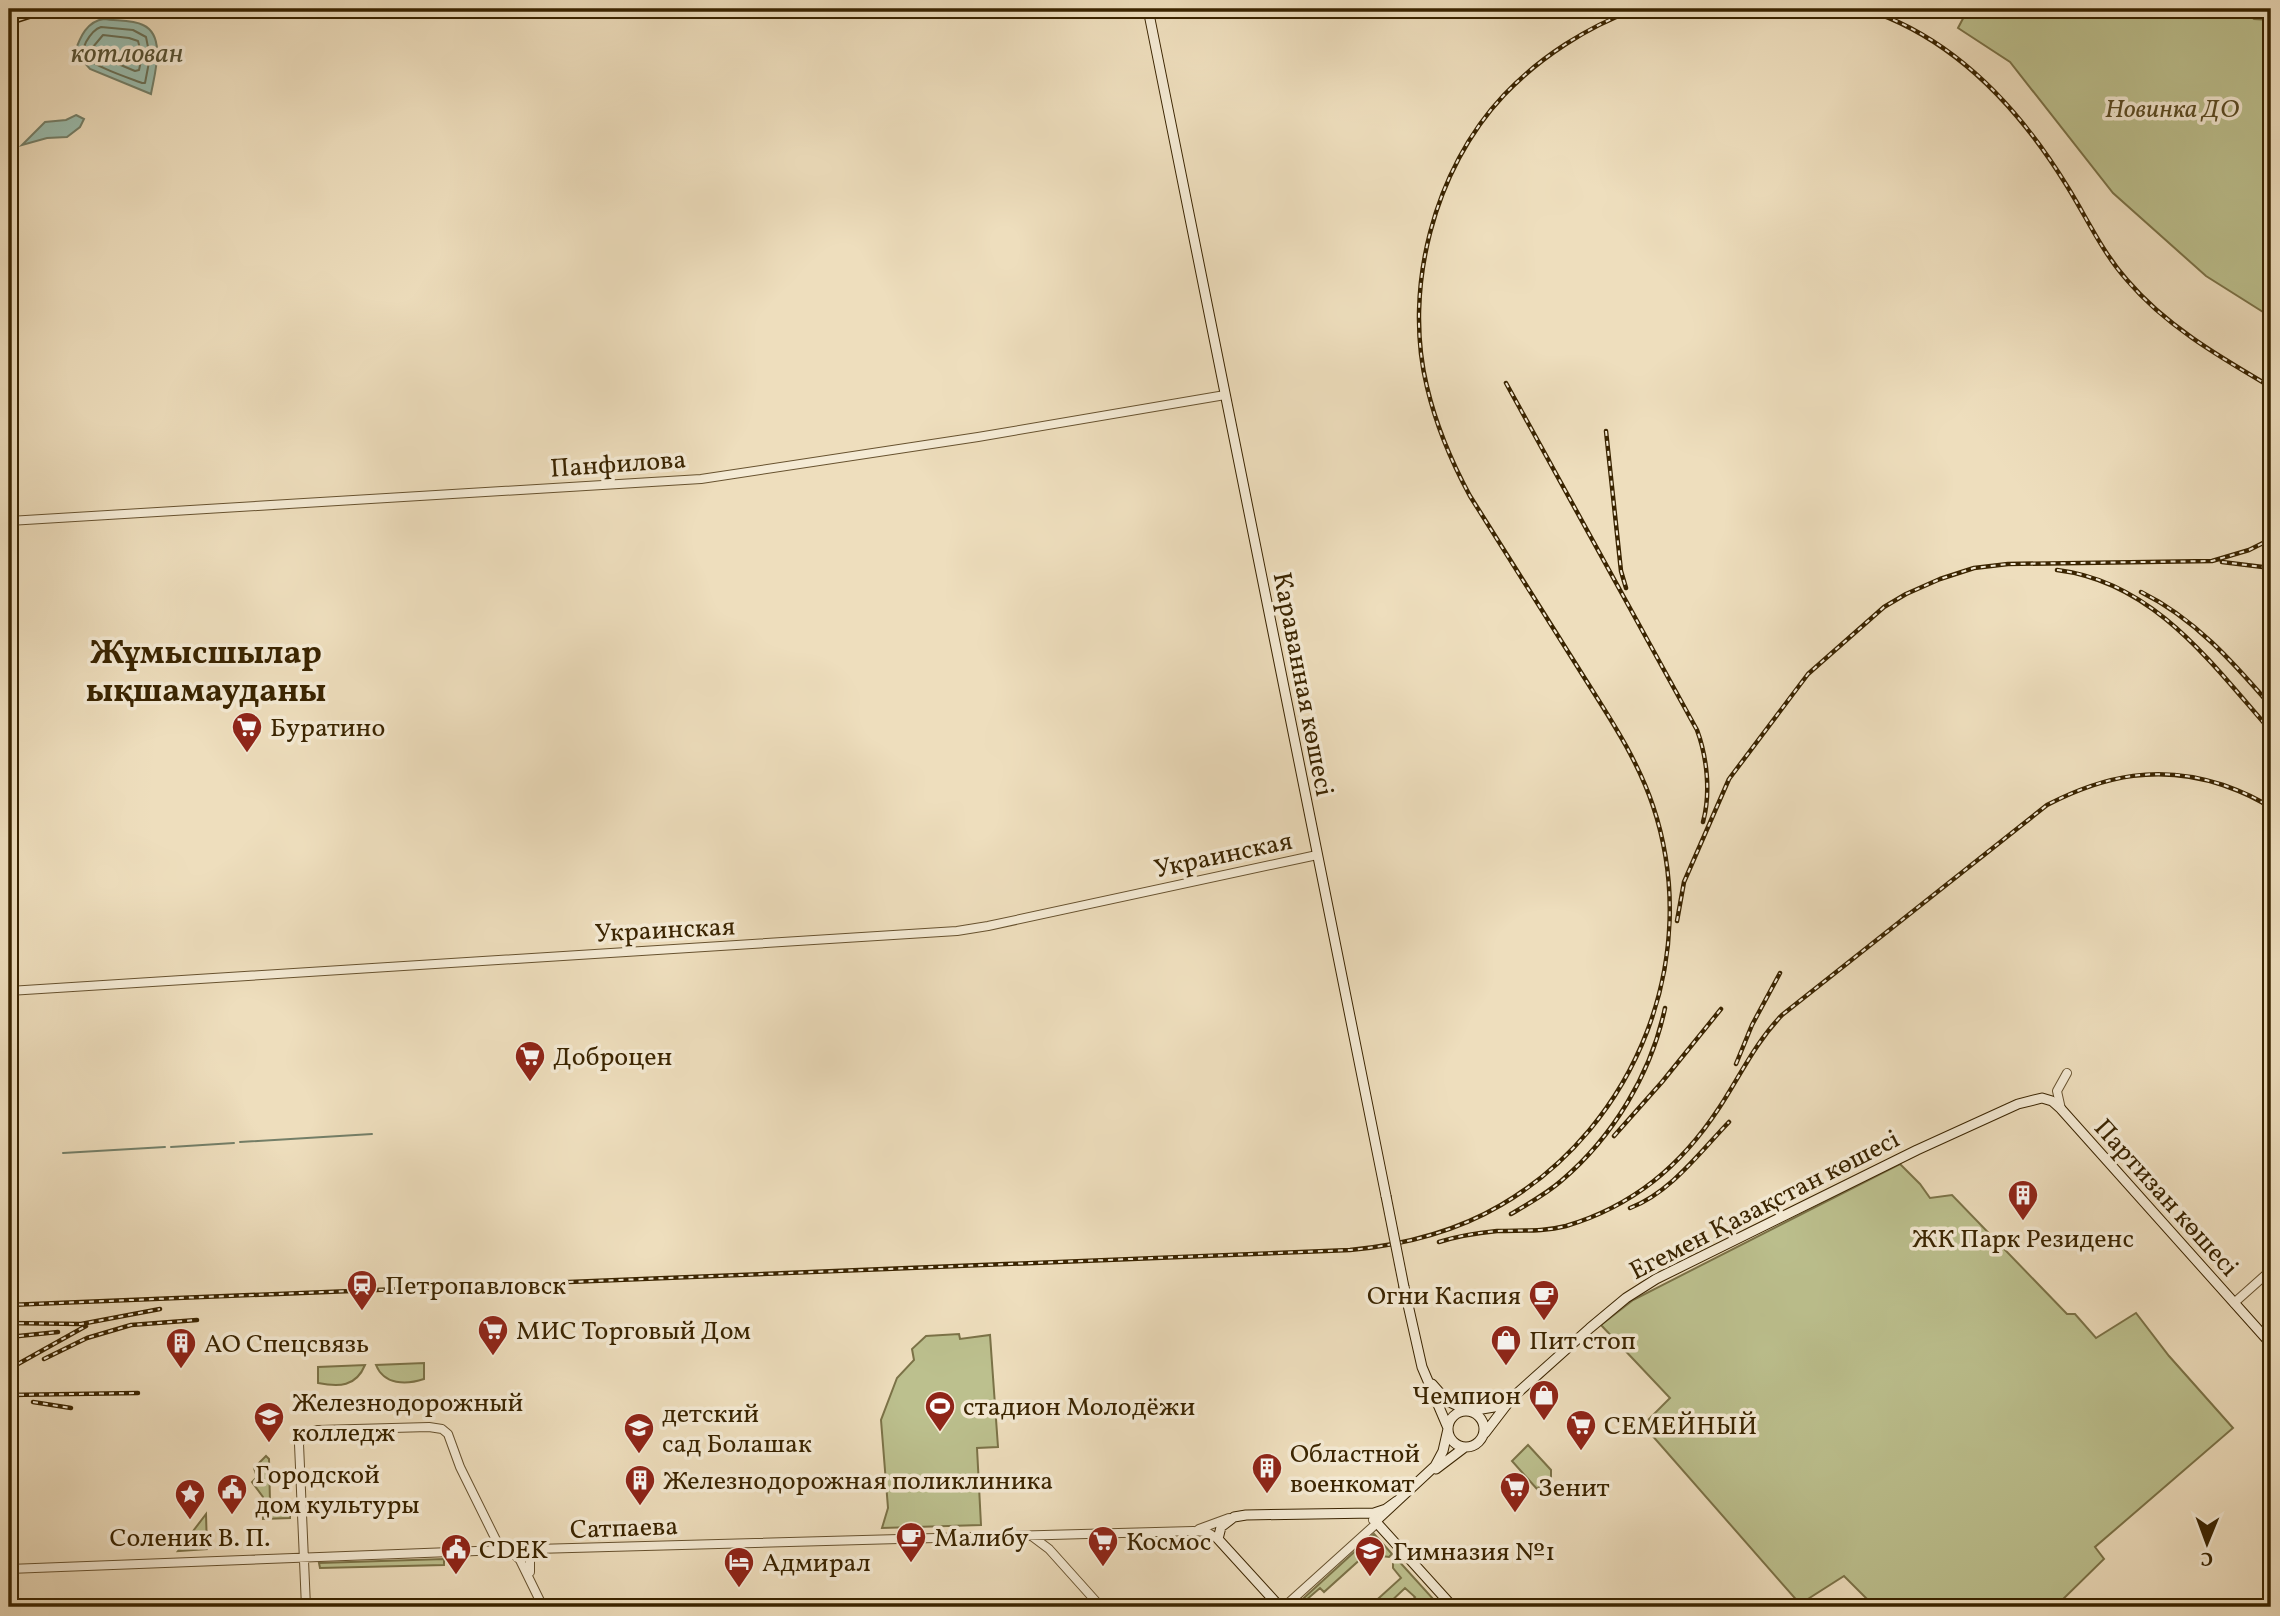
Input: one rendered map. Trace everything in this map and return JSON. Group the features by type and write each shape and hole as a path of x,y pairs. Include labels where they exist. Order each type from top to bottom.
{"highway":[{"path":"9,19 40,9"}],"main road":[{"name":"Караванная көшесі","path":"1148,9 1404,1287 1422,1367 1448,1428"},
{"name":"Егемен Қазақстан көшесі","path":"1470,1410 1494,1407 1514,1396 1626,1298 1656,1279 1917,1150 2024,1102 2045,1098 2061,1109"},
{"name":"Партизан көшесі","path":"2061,1109 2271,1344"},
{"name":"Караванная көшесі","path":"1422,1367 1445,1400 1470,1410"},
{"path":"1377,1523 1442,1465 1465,1447 1477,1443 1514,1396"},
{"path":"1377,1523 1378,1518 1436,1464 1454,1415 1470,1410 1482,1419 1484,1434"},
{"path":"1448,1428 1452,1440 1465,1447"},
{"path":"1282,1607 1218,1539 1221,1527 1234,1517 1271,1514 1367,1514 1385,1510 1398,1501"},
{"path":"1377,1523 1453,1607"}],"street":[{"name":"Панфилова","path":"9,522 701,479 964,439 1224,395"},
{"name":"Украинская","path":"9,991 957,931 1317,855"},
{"path":"2061,1109 2057,1091 2067,1073"},
{"path":"2234,1303 2271,1270"},
{"path":"306,1607 299,1444 306,1434 318,1430 438,1428 448,1434 460,1467 499,1546 514,1554 523,1565 543,1607"},
{"path":"1282,1607 1377,1523 1367,1514"},
{"path":"1367,1514 1370,1523 1367,1532"},
{"path":"1192,1531 1234,1517"},
{"path":"1192,1531 1207,1532 1218,1539"},
{"name":"Сатпаева","path":"9,1569 503,1550 1192,1531"},
{"path":"1030,1536 1049,1549 1101,1607"},
{"path":"523,1565 522,1554 530,1550"},
{"path":"531,1579 530,1558 555,1550"}],"green space":[{"name":"Новинка ДО","path":"1968,9 2242,9 2254,19 2271,20 2271,317 2206,276 2113,193 2010,62 1958,28"},
{"path":"1900,1164 1930,1198 1952,1195 2067,1314 2075,1314 2096,1338 2136,1313 2169,1356 2233,1428 2095,1547 2104,1559 2055,1607 1867,1607 1869,1601 1844,1576 1800,1604 1643,1425 1670,1398 1601,1325 1633,1300"},
{"name":"стадион Молодёжи","path":"959,1334 960,1339 990,1335 998,1447 977,1448 981,1525 882,1528 888,1508 881,1420 897,1378 914,1360 912,1349 926,1336"},
{"path":"424,1363 424,1379 410,1382 390,1380 376,1365"},
{"path":"365,1365 357,1378 346,1384 318,1383 318,1367"},
{"path":"1528,1445 1551,1470 1551,1477 1537,1489 1512,1461"},
{"path":"266,1456 269,1459 270,1502 290,1502 290,1518 263,1519 263,1497 252,1482 257,1477 254,1468"},
{"path":"206,1514 207,1549 178,1551"},
{"path":"1374,1534 1392,1554 1389,1557 1382,1556 1374,1547 1324,1592 1320,1588 1298,1607 1294,1607"},
{"path":"1396,1558 1435,1601 1427,1607 1407,1607 1415,1597 1405,1588 1385,1607 1369,1607 1401,1578 1393,1568"},
{"path":"444,1559 444,1565 320,1568 319,1563"}],"water":[{"name":"котлован","path":"104,19 134,22 150,30 157,47 151,94 90,69 84,62 78,61 75,52 82,35 93,23"},
{"path":"76,115 84,119 80,127 67,137 47,138 22,145 45,122 66,120"}],"waterway":[{"path":"240,1142 372,1134"},
{"path":"171,1147 234,1143"},
{"path":"63,1153 165,1147"}],"railway":[{"path":"9,1305 1350,1250 1409,1241 1465,1223 1501,1205 1549,1171 1590,1130 1622,1083 1647,1031 1663,977 1670,920 1666,863 1653,806 1629,751 1470,496 1450,456 1427,387 1419,310 1422,271 1430,232 1459,158 1480,125 1518,81 1565,44 1636,9"},
{"path":"1865,9 1928,38 1982,79 2006,103 2048,157 2110,258 2142,297 2194,340 2271,387"},
{"path":"1506,383 1697,730 1707,775 1703,822"},
{"path":"1606,431 1621,571 1626,588"},
{"path":"1677,921 1684,882 1729,779 1808,674 1884,607 1940,579 1974,568 2008,564 2212,561 2249,550 2271,539"},
{"path":"2222,562 2271,568"},
{"path":"2057,570 2092,578 2123,591 2152,608 2202,653 2271,731"},
{"path":"2141,592 2178,615 2212,642 2271,706"},
{"path":"1439,1242 1497,1231 1540,1230 1566,1226 1590,1218 1634,1195 1672,1166 1704,1129 1756,1048 1782,1015 2047,805 2090,786 2155,774 2177,775 2223,785 2271,808"},
{"path":"1736,1064 1752,1025 1780,973"},
{"path":"1511,1214 1561,1181 1580,1164 1613,1124 1640,1080 1659,1033 1665,1008"},
{"path":"1614,1136 1721,1009"},
{"path":"1630,1208 1645,1201 1671,1182 1729,1122"},
{"path":"9,1323 81,1324 160,1309"},
{"path":"44,1359 87,1338 131,1325 197,1320"},
{"path":"9,1369 86,1326"},
{"path":"9,1337 58,1332"},
{"path":"9,1395 138,1393"},
{"path":"33,1402 71,1408"}],"place":[{"name":"Буратино","path":"247,754"},
{"name":"Доброцен","path":"530,1083"},
{"name":"ЖК Парк Резиденс","path":"2023,1222"},
{"name":"Петропавловск","path":"362,1312"},
{"name":"Огни Каспия","path":"1544,1322"},
{"name":"МИС Торговый Дом","path":"493,1357"},
{"name":"Пит стоп","path":"1506,1367"},
{"name":"АО Спецсвязь","path":"181,1370"},
{"name":"Чемпион","path":"1544,1422"},
{"name":"стадион Молодёжи","path":"940,1433"},
{"name":"Железнодорожный колледж","path":"269,1444"},
{"name":"СЕМЕЙНЫЙ","path":"1581,1452"},
{"name":"детский сад Болашак","path":"639,1455"},
{"name":"Областной военкомат","path":"1267,1495"},
{"name":"Железнодорожная поликлиника","path":"640,1507"},
{"name":"Зенит","path":"1515,1514"},
{"name":"Городской дом культуры","path":"232,1516"},
{"name":"Соленик В. П.","path":"190,1521"},
{"name":"Малибу","path":"911,1564"},
{"name":"Космос","path":"1103,1568"},
{"name":"CDEK","path":"456,1576"},
{"name":"Гимназия №1","path":"1370,1578"},
{"name":"Адмирал","path":"739,1589"}],"district":[{"name":"Жұмысшылар ықшамауданы","path":"206,670"}]}
